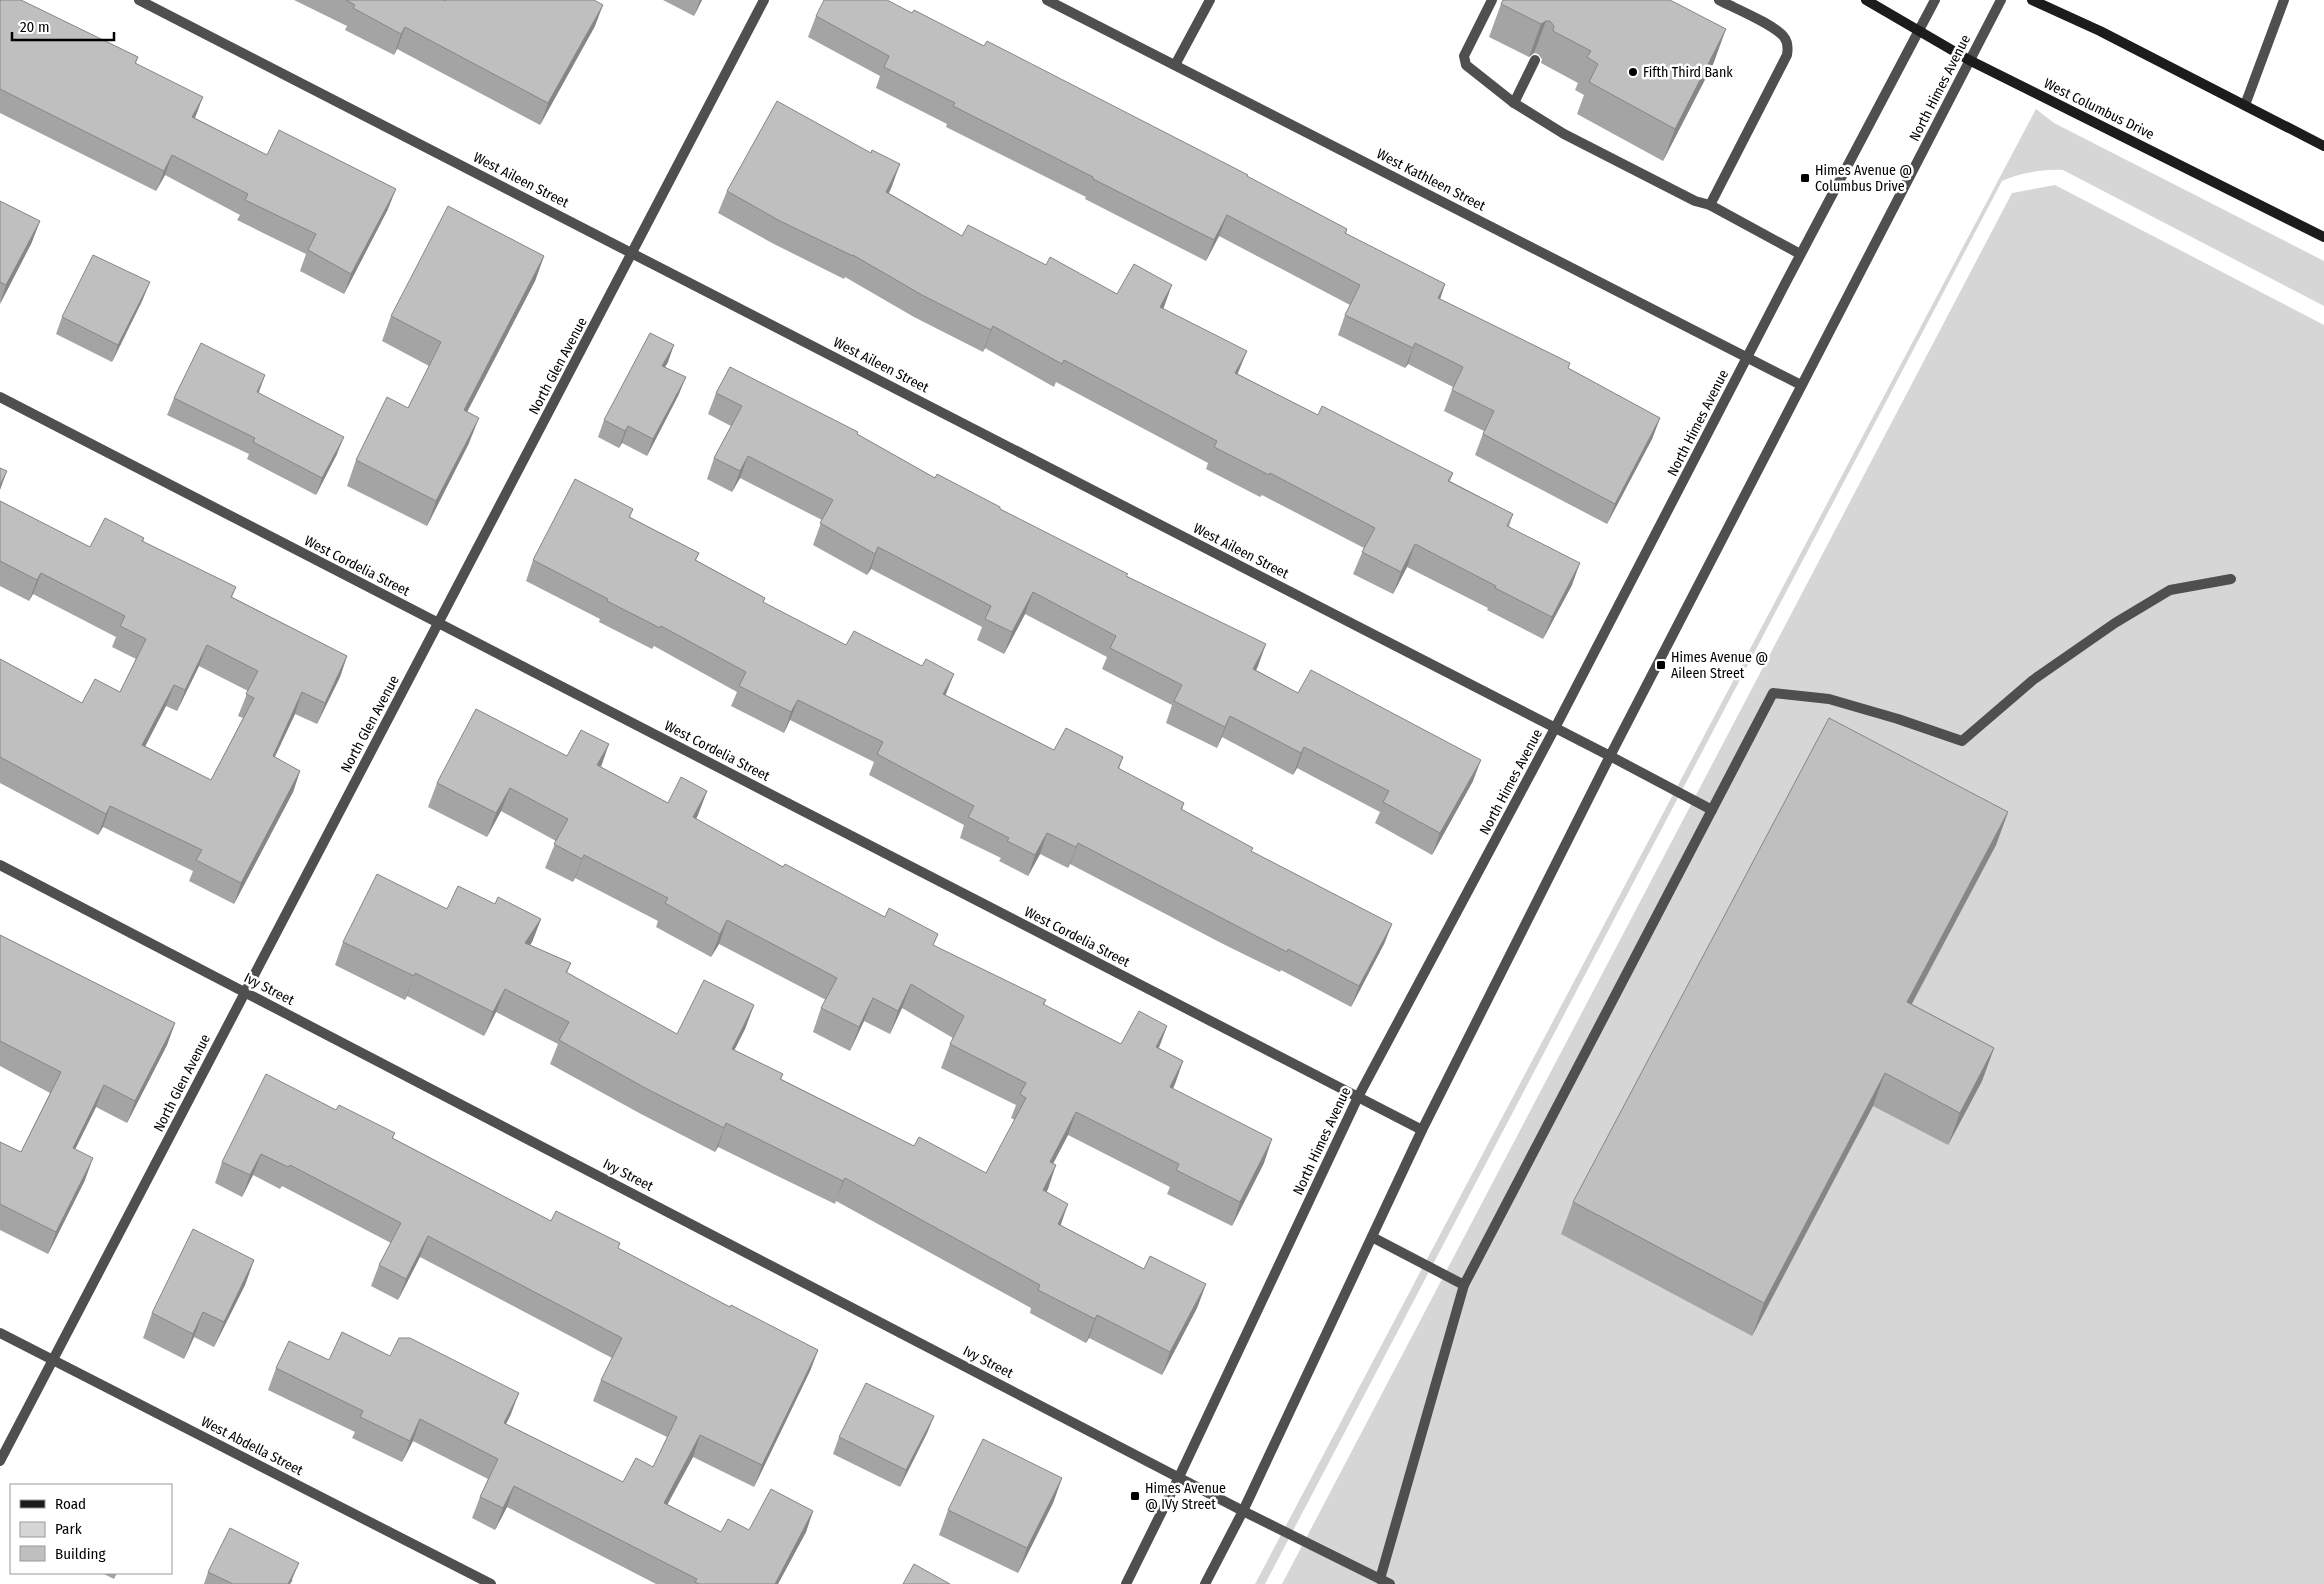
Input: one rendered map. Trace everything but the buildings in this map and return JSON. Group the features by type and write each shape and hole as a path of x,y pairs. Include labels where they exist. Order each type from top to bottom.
{"main road":[{"name":"West Columbus Drive","path":"1866,0 1969,60 2324,237"},
{"path":"2032,0 2100,31 2324,146"}],"street":[{"name":"West Aileen Street","path":"138,0 1712,810"},
{"name":"North Glen Avenue","path":"0,1461 764,0"},
{"name":"West Kathleen Street","path":"1047,0 1801,385"},
{"path":"1175,65 1210,0"},
{"path":"1492,0 1464,56 1466,65 1514,103 1564,134 1695,201 1710,205 1800,254"},
{"path":"1710,205 1787,55 1788,46 1784,37 1776,29 1719,0"},
{"name":"North Himes Avenue","path":"1126,1584 1179,1478 1358,1097 1555,728 1800,254 1935,0"},
{"name":"North Himes Avenue","path":"1205,1584 1244,1511 1422,1130 1610,756 2001,0"},
{"path":"2245,105 2284,0"},
{"path":"1514,103 1535,60"},
{"name":"West Cordelia Street","path":"0,397 1422,1130"},
{"path":"1385,1582 1464,1285 1773,693 1829,699 1898,719 1962,741 2034,680 2115,624 2170,590 2230,580"},
{"name":"Ivy Street","path":"0,865 1179,1478 1385,1582"},
{"path":"1372,1237 1464,1285"},
{"name":"West Abdella Street","path":"0,1333 491,1584"}],"green space":[{"path":"2036,109 2054,123 2324,261 2324,306 2063,170 2032,172 2002,181 1265,1584 1255,1584"},
{"path":"2055,185 2324,325 2324,1584 1282,1584 2012,193"}],"place":[{"name":"Fifth Third Bank","path":"1633,72"},
{"name":"Himes Avenue @ Columbus Drive","path":"1805,178"},
{"name":"Himes Avenue @ Aileen Street","path":"1661,665"},
{"name":"Himes Avenue @ IVy Street","path":"1135,1496"}]}
